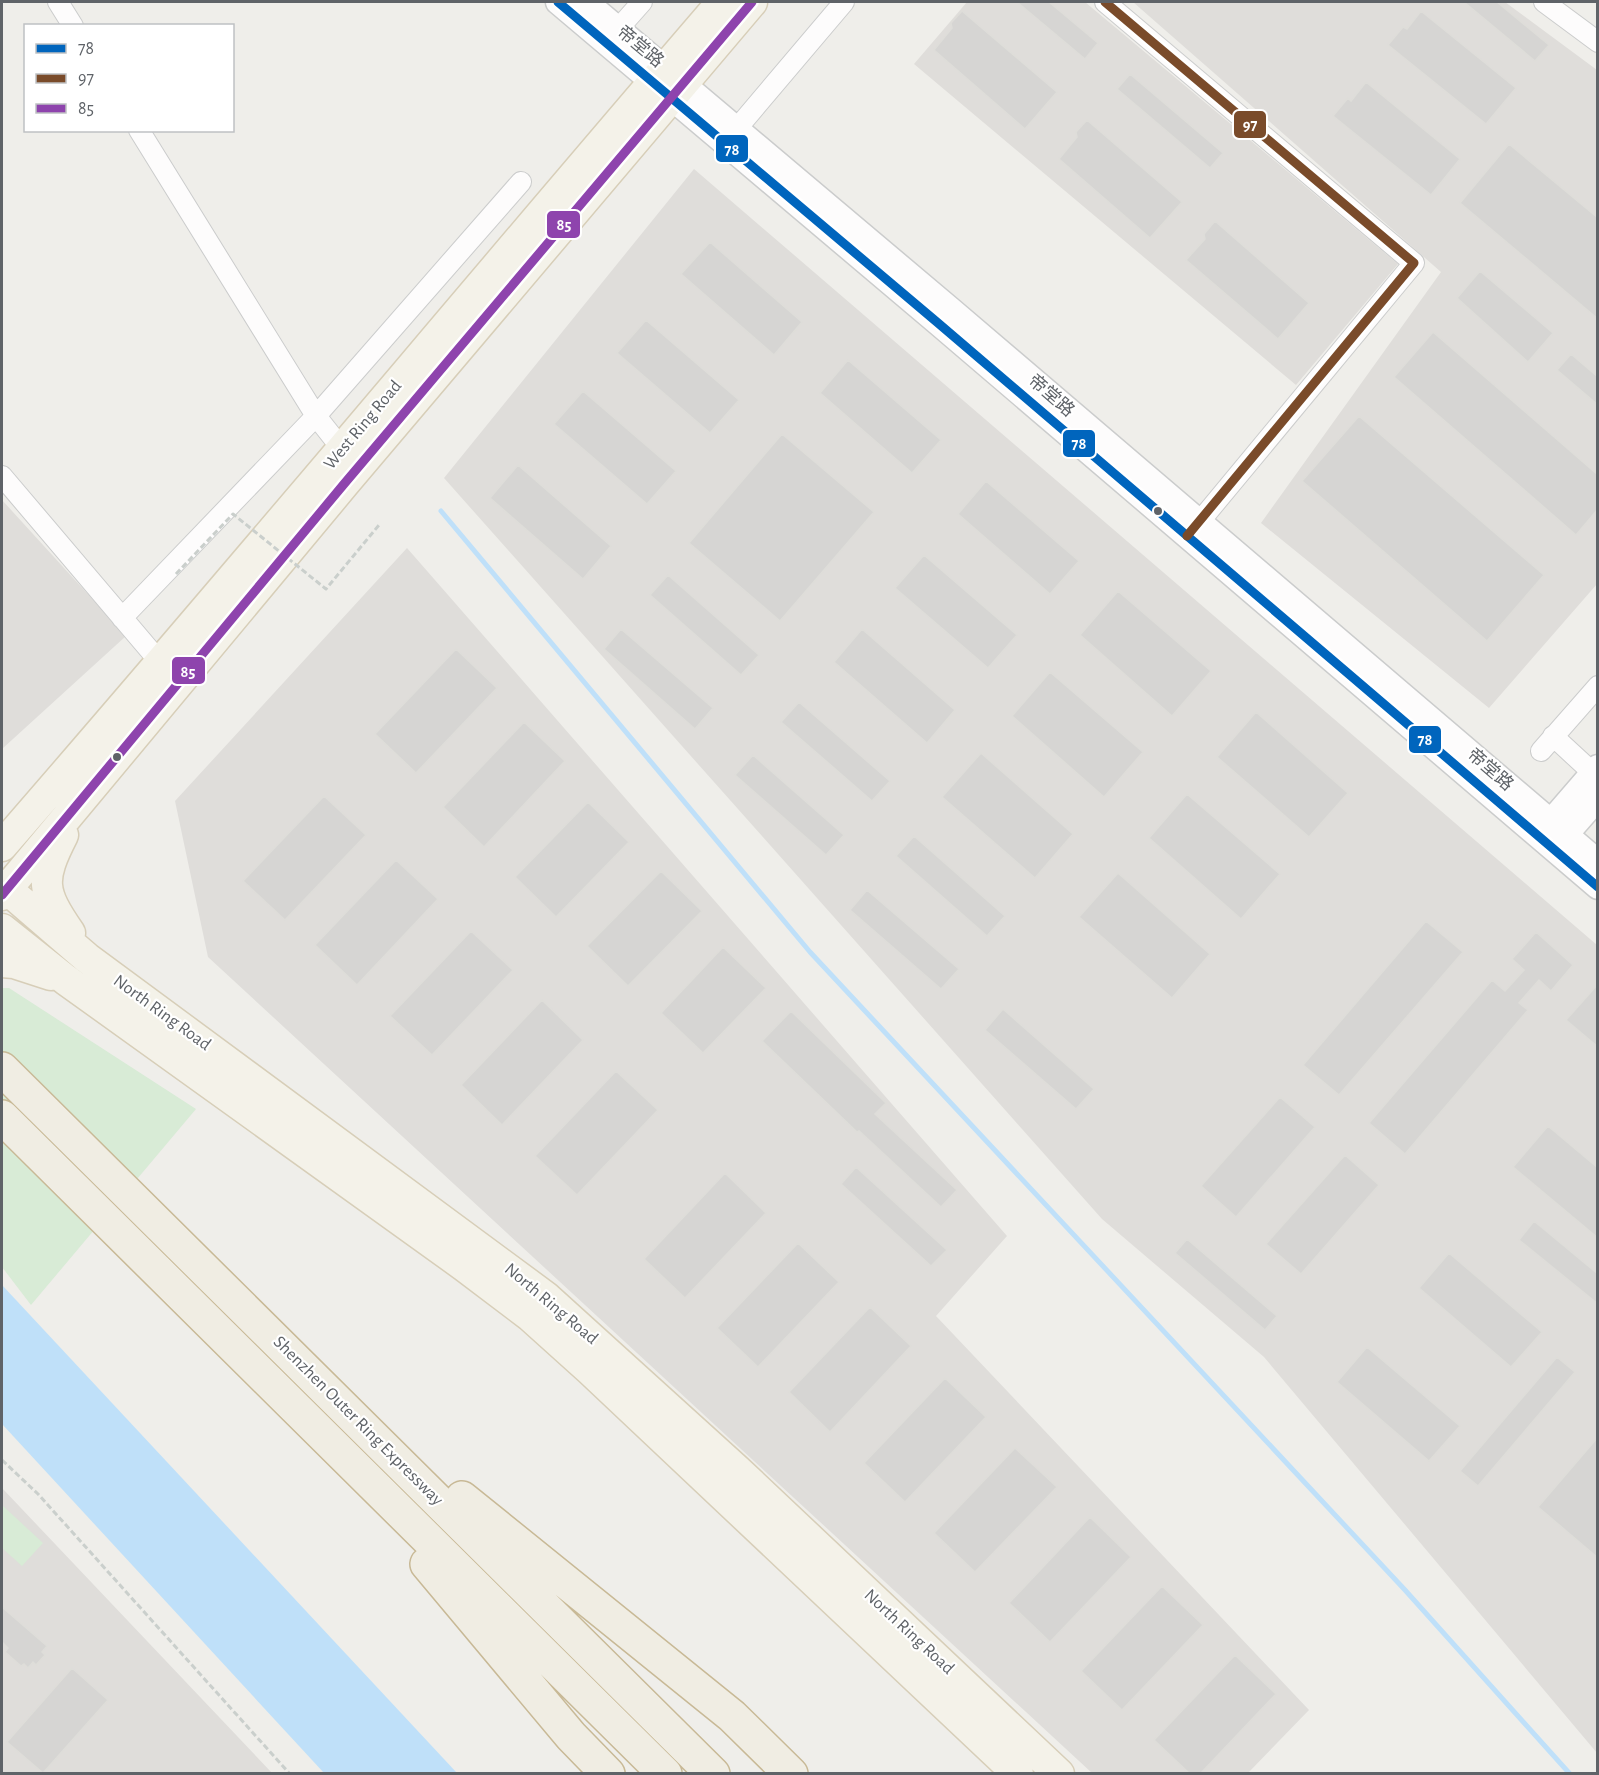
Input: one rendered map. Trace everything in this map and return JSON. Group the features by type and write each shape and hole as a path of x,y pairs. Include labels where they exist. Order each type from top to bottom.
{"highway":[{"name":"Shenzhen Outer Ring Expressway","path":"2,1069 714,1773"},
{"name":"Shenzhen Outer Ring Expressway","path":"2,1117 665,1773"},
{"path":"320,1384 732,1716 790,1773"},
{"path":"296,1408 571,1736 608,1773"}],"main road":[{"name":"West Ring Road","path":"2,846 159,661 249,561 342,449 668,83 722,2"},
{"path":"3,889 79,801 668,83 752,2"},
{"path":"2,811 75,760"},
{"path":"79,801 50,861 47,887 55,911 87,958"},
{"name":"North Ring Road","path":"3,889 87,958 546,1297 737,1470 1059,1773"},
{"name":"North Ring Road","path":"2,929 66,980 530,1316 1018,1773"},
{"path":"2,962 25,966 66,980"}],"street":[{"path":"58,2 72,24"},
{"name":"帝堂路","path":"558,2 668,83 731,135 1552,835 1598,887"},
{"name":"帝堂路","path":"586,2 618,29 668,83"},
{"path":"618,29 642,2"},
{"path":"731,135 844,2"},
{"path":"1105,2 1414,263 1193,529"},
{"path":"1544,2 1598,42"},
{"path":"140,132 316,416 342,449"},
{"path":"122,618 316,416 521,182"},
{"path":"2,476 159,661"},
{"path":"1552,835 1595,770 1547,744 1598,686"},
{"path":"1552,835 1598,798"},
{"name":"帝堂路","path":"1552,835 1598,862"}],"path":[{"path":"176,574 233,514 326,589 380,525"},
{"path":"2,1460 38,1494 290,1773"}],"shaded area":[{"path":"967,2 1085,2 1398,264 1296,385 914,64"},
{"path":"1133,2 1505,2 1597,70 1597,584 1489,708 1261,523 1441,272"},
{"path":"694,169 1597,945 1597,1753 1264,1357 1102,1219 444,478"},
{"path":"2,500 126,636 2,749"},
{"path":"407,548 1007,1236 936,1316 1309,1710 1248,1773 1092,1773 208,957 175,801"},
{"path":"2,1488 272,1773 2,1773"}],"green space":[{"path":"2,988 9,988 196,1109 31,1305 2,1267"},
{"path":"2,1505 43,1543 22,1566 2,1548"}],"water":[{"path":"2,1285 457,1773 324,1773 2,1424"}],"building":[{"path":"1017,2 1049,2 1098,43 1085,59"},
{"path":"1464,2 1497,2 1549,45 1535,61"},
{"path":"962,11 1057,92 1025,129 934,50 952,28 951,23"},
{"path":"1421,11 1516,88 1486,124 1388,45 1403,27 1407,29"},
{"path":"1130,74 1223,153 1210,168 1117,89"},
{"path":"1366,82 1460,159 1431,195 1333,116 1348,98 1351,101"},
{"path":"1087,120 1182,202 1150,238 1059,159 1077,137 1076,132"},
{"path":"1509,144 1598,218 1598,319 1460,203"},
{"path":"1215,221 1309,303 1278,339 1186,260 1205,239 1204,234"},
{"path":"710,242 802,322 774,355 681,274"},
{"path":"1480,271 1553,333 1528,362 1457,298"},
{"path":"646,320 739,400 710,433 617,353"},
{"path":"1433,332 1598,475 1598,509 1576,535 1394,377"},
{"path":"1571,354 1598,377 1598,405 1557,370"},
{"path":"848,360 941,440 912,473 820,393"},
{"path":"583,391 676,471 647,504 554,424"},
{"path":"1359,416 1544,575 1487,641 1302,481"},
{"path":"782,434 874,512 780,621 689,543"},
{"path":"518,465 611,546 583,579 490,498"},
{"path":"986,481 1079,561 1050,594 958,514"},
{"path":"924,555 1017,635 988,668 895,588"},
{"path":"668,575 759,655 741,675 650,595"},
{"path":"1118,591 1211,671 1172,716 1080,635"},
{"path":"621,629 713,708 695,729 604,649"},
{"path":"862,629 955,710 927,743 834,662"},
{"path":"456,649 497,688 416,773 375,734"},
{"path":"1050,672 1143,752 1104,797 1012,716"},
{"path":"799,702 890,781 872,801 781,722"},
{"path":"1256,712 1348,793 1309,837 1217,757"},
{"path":"524,722 565,761 484,847 443,807"},
{"path":"981,753 1073,834 1035,878 942,797"},
{"path":"753,755 844,835 826,855 735,775"},
{"path":"1187,794 1280,874 1241,919 1149,838"},
{"path":"324,796 366,835 285,920 243,881"},
{"path":"588,802 629,842 556,917 515,877"},
{"path":"914,836 1005,916 987,936 896,856"},
{"path":"396,860 438,899 357,985 315,945"},
{"path":"661,871 702,911 628,986 587,946"},
{"path":"1118,873 1210,954 1172,998 1079,917"},
{"path":"867,890 959,969 941,989 850,910"},
{"path":"1426,921 1463,952 1339,1095 1303,1065"},
{"path":"471,931 513,970 432,1055 390,1016"},
{"path":"1536,932 1573,965 1551,991 1539,980 1519,1003 1528,1010 1405,1154 1369,1123 1492,980 1505,991 1524,970 1512,959"},
{"path":"723,947 766,988 703,1053 661,1013"},
{"path":"1598,984 1598,1047 1566,1020"},
{"path":"542,1000 583,1040 502,1125 461,1085"},
{"path":"1003,1009 1094,1089 1076,1109 985,1030"},
{"path":"791,1011 886,1103 875,1114 957,1190 941,1207 859,1131 857,1132 762,1041"},
{"path":"616,1071 658,1110 577,1195 535,1156"},
{"path":"1280,1097 1315,1127 1236,1217 1201,1186"},
{"path":"1548,1126 1598,1168 1598,1238 1513,1167"},
{"path":"1345,1155 1379,1185 1301,1274 1266,1244"},
{"path":"856,1167 947,1250 931,1266 841,1184"},
{"path":"725,1173 766,1213 685,1298 644,1259"},
{"path":"1534,1221 1598,1274 1598,1304 1519,1240"},
{"path":"1187,1239 1277,1316 1265,1330 1175,1253"},
{"path":"798,1243 839,1282 758,1367 717,1328"},
{"path":"1449,1253 1542,1332 1511,1367 1419,1288"},
{"path":"870,1307 911,1346 830,1432 789,1392"},
{"path":"1367,1347 1460,1426 1429,1461 1337,1382"},
{"path":"1557,1357 1575,1372 1478,1486 1460,1471"},
{"path":"945,1378 986,1417 905,1502 864,1463"},
{"path":"1598,1437 1598,1558 1538,1507"},
{"path":"1015,1448 1057,1487 975,1572 934,1533"},
{"path":"1090,1517 1131,1557 1050,1642 1009,1603"},
{"path":"1162,1586 1203,1625 1122,1710 1081,1671"},
{"path":"2,1607 47,1646 42,1652 45,1655 36,1665 33,1662 28,1668 24,1664 21,1666 5,1652 8,1648 2,1642"},
{"path":"1235,1655 1276,1694 1201,1773 1189,1773 1154,1740"},
{"path":"72,1668 108,1700 43,1773 7,1742"}],"waterway":[{"path":"441,511 810,952 1405,1590 1570,1774"}],"transit line":[{"name":"78","path":"558,2 938,323 1598,887"},
{"name":"85","path":"2,895 344,484 752,2"},
{"name":"97","path":"1105,2 1414,263 1187,536"}]}
